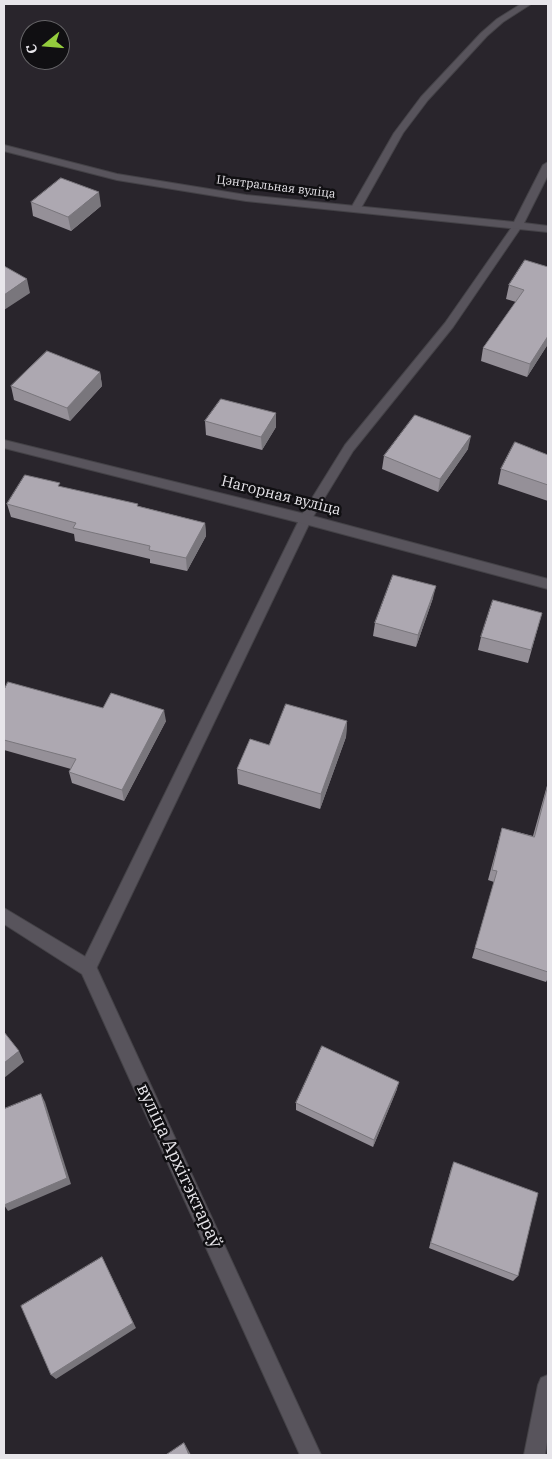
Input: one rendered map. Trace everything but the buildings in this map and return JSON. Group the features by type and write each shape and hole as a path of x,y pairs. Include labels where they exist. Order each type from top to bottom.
{"street":[{"name":"Цэнтральная вуліца","path":"4,148 117,177 246,198 548,229"},
{"path":"516,226 548,165"},
{"name":"Нагорная вуліца","path":"4,444 305,518 548,584"},
{"path":"4,915 88,968"},
{"name":"вуліца Архітэктараў","path":"88,968 311,1455"},
{"path":"534,1455 548,1385"}],"lane":[{"path":"356,208 414,111 479,38 522,5"},
{"path":"88,968 305,518 349,448 449,325 516,226"}]}
